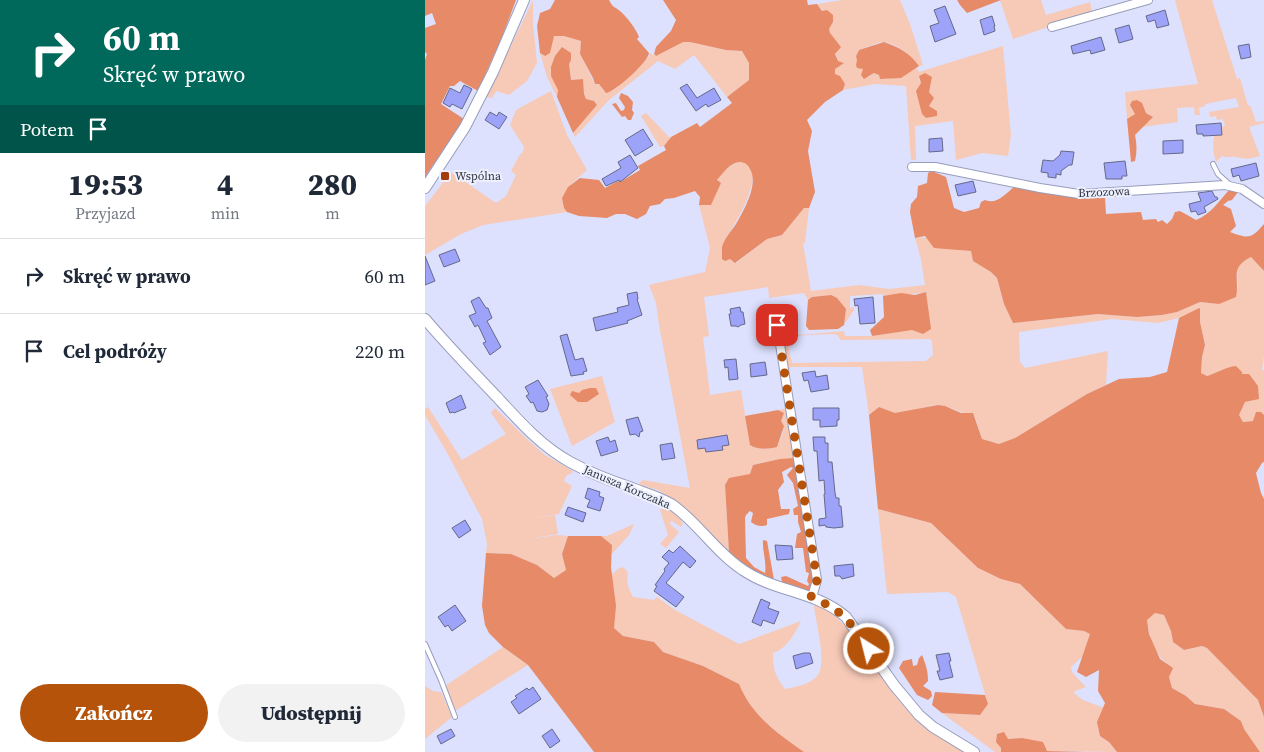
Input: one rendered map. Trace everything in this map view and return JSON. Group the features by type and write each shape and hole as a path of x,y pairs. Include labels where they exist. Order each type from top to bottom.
{"street":[{"path":"427,182 465,127 493,72 524,0"},
{"path":"1052,27 1148,0"},
{"name":"Brzozowa","path":"911,167 935,168 1079,194 1230,187 1241,189 1264,204"},
{"name":"Janusza Korczaka","path":"425,319 507,409 529,431 559,456 589,472 654,496 670,504 681,512 724,556 759,580 811,597 837,609 919,715 974,752"},
{"path":"777,325 817,580 811,597"}],"lane":[{"path":"1213,164 1218,174 1230,187"},
{"path":"425,644 455,717"}],"shaded area":[{"path":"425,0 516,0 478,91 460,81 454,86 450,86 441,104 464,119 425,177 425,60 427,54 425,52 425,28 436,24 432,13 425,16"},
{"path":"533,0 537,63 527,81 509,95 496,91 492,98 486,97"},
{"path":"555,0 609,0 634,27 639,37 637,39 649,53 643,63 623,82 606,93 599,84 595,84 580,54 581,41 564,36 554,36 550,53 545,56 540,53 537,26 540,13 550,9"},
{"path":"663,0 807,0 808,5 817,4 822,11 827,10 833,15 833,22 829,29 841,47 835,54 838,61 844,63 835,69 835,74 840,76 845,84 843,90 825,102 807,120 812,131 808,151 815,192 809,208 804,208 782,235 767,239 735,263 730,259 725,261 722,259 722,247 743,212 752,189 752,175 748,166 743,162 731,165 717,180 721,183 711,205 699,205 700,197 695,191 665,199 660,204 650,206 646,214 637,219 625,214 616,214 607,218 579,216 567,212 564,208 562,198 568,187 580,178 599,180 605,188 618,181 620,182 640,170 638,166 666,150 664,146 671,137 697,123 700,127 732,103 727,97 749,80 749,63 742,51 683,42 656,56 654,54 656,47 671,31 676,20"},
{"path":"842,0 900,0 923,65 917,67 912,58 902,50 887,42 882,42 859,50 856,56 869,77 874,73 879,75 880,79 888,79 917,68 919,72 1003,46 1011,135 1008,156 982,153 956,160 953,121 915,126 916,160 911,160 906,86 875,84 843,90 845,84 835,74 835,69 843,63 838,61 829,29 833,22 817,4","holes":["918,79 929,84 929,92 934,98 929,106 937,111 937,116 926,118 922,114 921,83"]},
{"path":"957,0 1001,0 967,13"},
{"path":"1000,0 1041,0 1046,15 1090,2 1092,13 1056,24 1047,24 1048,27 1013,39"},
{"path":"1175,0 1212,0 1237,79 1240,78 1248,106 1250,105 1256,122 1264,121 1264,123 1249,127 1260,156 1247,159 1222,156 1216,162 1213,149 1214,137 1217,128 1225,126 1223,119 1217,120 1216,116 1210,117 1209,112 1239,107 1236,98 1205,104 1205,106 1199,108 1200,115 1195,115 1194,107 1177,108 1178,122 1142,127 1150,120 1151,115 1146,113 1145,109 1127,119 1125,92 1198,84"},
{"path":"554,36 564,36 581,41 580,54 595,84 599,84 604,91 614,90 649,56 649,53 656,56 682,42 742,51 749,63 749,80 727,97 694,55 675,69 658,61 609,100 575,137 573,133 597,105 594,101 586,99 583,79 571,80 569,64 571,60 557,86 557,97 547,77 540,53 545,56"},
{"path":"884,42 912,57 919,66 901,78 880,79 879,75 874,73 864,79 861,75 863,69 857,68 856,65 856,56 859,50"},
{"path":"562,47 571,53 569,64 571,80 583,79 586,99 594,101 597,105 573,133 557,97 558,90 551,76 551,67 555,56"},
{"path":"925,73 932,77 929,92 934,98 929,106 937,111 937,116 926,118 922,114 916,91 921,83 919,76"},
{"path":"551,91 567,135 587,170 568,187 564,208 567,212 483,225 461,234 425,255 425,206 451,172 496,203 506,196 516,175 511,171 523,152 524,147 510,125 516,110"},
{"path":"621,93 628,96 633,102 632,110 634,113 631,120 628,120 625,116 622,117 612,104 616,103 621,111 624,110 625,107 619,98"},
{"path":"1137,100 1142,103 1146,113 1153,117 1135,135 1136,155 1135,161 1131,162 1127,119 1135,114 1130,105 1132,101"},
{"path":"646,113 670,138 664,146 660,147 641,116"},
{"path":"738,162 748,165 752,172 752,183 743,209 726,238 730,259 736,263 767,239 782,235 804,208 809,208 805,243 803,243 811,291 859,285 889,289 925,285 915,238 923,237 971,251 973,261 991,272 997,279 1004,304 1013,323 1098,314 1137,317 1177,312 1200,302 1219,304 1238,288 1238,269 1242,263 1251,257 1264,271 1264,355 1262,370 1264,370 1264,415 1261,412 1253,421 1243,422 1239,415 1245,402 1254,400 1241,374 1230,367 1206,376 1201,373 1205,345 1200,322 1200,308 1179,318 1158,323 1112,319 1019,332 1020,362 1025,368 1108,351 1106,385 1087,394 1015,438 999,444 982,439 975,417 941,405 898,413 892,413 879,407 869,415 862,367 791,367 787,372 782,341 787,336 844,331 845,336 872,336 912,329 923,334 928,330 926,292 883,296 883,294 850,296 850,308 854,307 854,310 844,325 846,309 831,295 812,297 808,300 804,293 769,298 768,287 704,297 709,336 703,337 710,395 741,390 750,445 759,448 777,447 783,432 781,421 784,413 778,410 789,408 797,460 780,459 753,465 751,474 725,486 729,552 687,509 658,490 639,483 643,480 690,488 656,303 649,285 705,272 710,248 699,205 711,205 718,179","holes":["809,335 837,335 841,340 930,339 932,341 933,355 926,361 792,363 787,341 791,338"]},
{"path":"932,171 946,177 954,208 964,212 979,208 981,202 985,200 997,200 1014,187 1074,197 1105,197 1106,214 1141,212 1143,220 1156,219 1158,222 1162,220 1167,224 1175,212 1180,211 1196,220 1215,207 1230,189 1238,192 1232,200 1223,205 1231,209 1236,226 1230,232 1241,236 1249,236 1256,233 1264,224 1264,271 1251,257 1244,261 1238,269 1236,297 1219,304 1200,302 1177,312 1162,315 1137,317 1098,314 1013,323 1004,304 997,278 973,261 971,251 934,248 925,236 915,238 910,212 911,204 917,197 918,186 927,183 928,173"},
{"path":"926,292 931,329 923,334 912,330 872,336 870,330 884,317 883,296 901,293 915,295"},
{"path":"831,295 837,298 846,309 844,325 838,329 809,330 806,326 808,300 812,297"},
{"path":"1200,308 1200,322 1205,345 1201,373 1207,376 1236,366 1242,374 1249,374 1258,386 1259,399 1245,402 1239,415 1243,422 1253,421 1256,412 1261,412 1264,415 1264,462 1256,473 1264,499 1264,717 1258,700 1207,648 1202,646 1184,650 1173,642 1171,631 1164,615 1155,613 1147,620 1149,634 1160,659 1173,668 1169,677 1172,688 1195,704 1224,709 1241,721 1244,729 1260,752 1117,752 1109,742 1100,736 1097,722 1105,703 1098,691 1099,670 1086,677 1077,672 1090,634 1084,631 1066,629 1020,584 1001,579 978,568 931,523 878,509 869,415 879,407 895,413 938,405 945,406 961,413 973,413 982,439 999,444 1015,438 1087,394 1119,379 1150,377 1167,372 1179,318"},
{"path":"602,376 615,422 572,446 550,389"},
{"path":"590,388 596,388 599,394 587,402 578,402 570,395 572,391 579,393"},
{"path":"428,407 462,460 506,434 491,413 495,408 545,455 573,471 566,476 564,481 572,486 559,514 524,519 555,515 558,534 527,539 557,535 568,536 562,554 566,570 554,578 537,565 511,554 486,553 487,544 482,519 425,415 425,409"},
{"path":"778,410 784,413 781,421 784,426 777,447 767,449 750,445 745,416"},
{"path":"794,458 815,581 810,590 807,591 782,582 781,577 786,576 808,586 809,584 807,581 809,573 806,572 803,548 795,548 797,534 801,532 798,515 794,515 793,509 798,506 793,483 787,475 793,468 791,467 782,472 784,482 778,490 781,509 790,509 789,514 767,519 767,525 763,526 751,522 753,513 750,511 745,518 746,558 754,567 765,573 763,540 767,541 774,580 753,572 729,552 725,485 729,478 750,474 753,465"},
{"path":"663,507 675,514 683,524 681,527 672,521 669,523 679,532 666,548 660,544 668,535 660,510"},
{"path":"878,509 931,523 978,568 1001,579 1020,584 1066,629 1084,631 1091,634 1084,655 1071,667 1072,672 1086,687 1074,693 1083,700 1104,708 1101,712 1100,736 1109,742 1117,752 1047,751 1022,738 1008,739 999,745 1001,752 995,752 942,713 980,715 988,704 956,597 948,592 887,594"},
{"path":"634,524 629,535 612,554 612,545 601,536 607,536"},
{"path":"568,536 601,536 612,545 611,567 616,606 614,628 623,636 654,642 663,652 703,666 739,684 758,715 775,731 804,752 594,752 528,665 503,647 489,633 485,625 482,606 486,553 511,554 537,565 554,578 566,570 562,554"},
{"path":"622,567 628,573 627,582 633,597 654,600 657,597 675,610 739,644 801,621 786,644 773,653 775,672 785,689 809,682 819,673 821,659 820,640 814,607 816,603 831,612 861,642 875,668 897,698 921,725 963,752 804,752 775,731 758,715 739,684 703,666 663,652 654,642 623,636 614,628 612,574"},
{"path":"1155,613 1164,615 1171,631 1173,642 1184,650 1203,646 1207,648 1258,700 1264,717 1264,752 1260,752 1244,729 1241,721 1224,709 1195,704 1172,688 1169,677 1172,668 1157,653 1150,635 1147,620"},
{"path":"503,647 528,665 455,711 445,686"},
{"path":"922,655 928,677 928,681 923,686 931,691 932,696 928,700 917,695 899,668 903,661 912,659 913,666 917,665"},
{"path":"425,686 433,691 441,692 452,717 425,739"},
{"path":"935,692 985,695 988,704 980,715 942,713 932,705"},
{"path":"1004,732 1008,739 1022,738 1043,742 1047,751 1086,752 1001,752 1001,748 996,742 997,734"}],"building":[{"path":"945,6 956,34 935,42 930,26 939,23 934,10"},
{"path":"1165,10 1169,25 1157,28 1155,20 1148,22 1146,16"},
{"path":"992,16 995,31 984,35 980,20"},
{"path":"1129,25 1133,39 1119,43 1115,29"},
{"path":"1101,37 1105,50 1091,54 1090,50 1073,54 1071,46"},
{"path":"1249,44 1251,57 1241,59 1238,46"},
{"path":"687,84 697,98 714,88 721,100 708,107 706,104 696,111 680,88"},
{"path":"464,85 472,89 462,109 452,104 450,107 443,103 450,88 460,93"},
{"path":"490,112 497,116 499,112 507,117 499,129 485,120"},
{"path":"1221,123 1222,135 1203,136 1203,134 1197,134 1196,125"},
{"path":"643,129 653,145 635,156 625,140"},
{"path":"942,138 943,151 929,152 929,139"},
{"path":"1183,140 1183,153 1163,154 1163,141"},
{"path":"1061,151 1074,152 1072,165 1061,171 1061,175 1056,174 1056,178 1048,177 1048,173 1041,172 1043,160 1053,161 1060,155"},
{"path":"630,155 638,168 620,182 619,180 606,186 602,179 621,168 618,162"},
{"path":"1125,161 1127,176 1122,176 1122,179 1106,179 1104,163"},
{"path":"1256,163 1259,176 1241,181 1239,175 1233,177 1231,169"},
{"path":"973,181 976,192 958,196 955,185"},
{"path":"1212,191 1218,199 1204,207 1206,212 1198,215 1196,211 1191,212 1189,204 1201,201 1198,193"},
{"path":"455,249 460,261 444,267 439,255"},
{"path":"425,256 435,281 425,285"},
{"path":"637,292 642,315 627,321 628,323 596,331 593,318 618,312 617,308 629,305 627,294"},
{"path":"479,297 486,308 488,308 492,318 487,321 501,347 490,355 483,343 486,342 478,325 475,327 469,316 476,313 471,301"},
{"path":"873,297 875,323 860,324 858,305 855,306 854,299"},
{"path":"740,307 745,324 738,327 731,326 730,309"},
{"path":"567,334 575,360 583,358 587,371 583,372 584,374 571,376 560,336"},
{"path":"736,359 738,379 729,380 728,367 725,368 724,360"},
{"path":"765,362 767,375 751,377 750,364"},
{"path":"815,371 816,377 827,375 829,389 811,392 808,380 804,381 802,373"},
{"path":"538,380 548,396 546,397 549,404 547,410 542,412 537,411 533,402 531,403 526,396 529,394 525,387"},
{"path":"461,395 466,408 450,413 446,403"},
{"path":"813,408 839,408 837,426 820,427 820,420 813,420"},
{"path":"638,417 643,431 640,432 639,437 635,434 630,435 626,420"},
{"path":"727,435 729,445 722,446 723,450 706,452 705,448 698,449 697,440"},
{"path":"608,437 610,442 615,440 618,451 601,456 596,441"},
{"path":"813,437 825,437 825,443 828,443 828,462 832,462 835,493 836,498 839,498 839,506 841,506 843,527 819,526 819,519 826,518 825,494 824,480 819,481 817,451 814,451"},
{"path":"672,443 675,458 662,460 660,445"},
{"path":"588,488 600,492 599,496 604,498 600,511 587,507 590,500 585,498"},
{"path":"568,507 586,513 583,522 565,515"},
{"path":"465,520 471,530 459,538 452,528"},
{"path":"775,545 792,546 793,559 777,560"},
{"path":"680,546 696,561 690,568 683,562 666,583 684,597 676,607 654,591 657,586 655,585 669,563 662,557 669,550 673,553"},
{"path":"853,564 854,576 842,579 840,576 835,576 834,566"},
{"path":"761,599 770,603 768,608 779,612 774,624 763,620 761,626 752,622"},
{"path":"455,605 466,621 452,631 448,625 445,627 438,617"},
{"path":"810,653 813,663 796,669 793,656"},
{"path":"949,653 953,677 940,680 937,671 940,671 936,655"},
{"path":"533,687 541,699 519,714 511,702 517,698 515,696 527,688 529,690"},
{"path":"451,729 455,736 441,744 437,736"},
{"path":"552,729 560,741 550,748 542,736"}],"place":[{"name":"Wspólna","path":"445,176"}],"route":[{"path":"777,325 817,580 811,597 837,609 869,649"}]}
